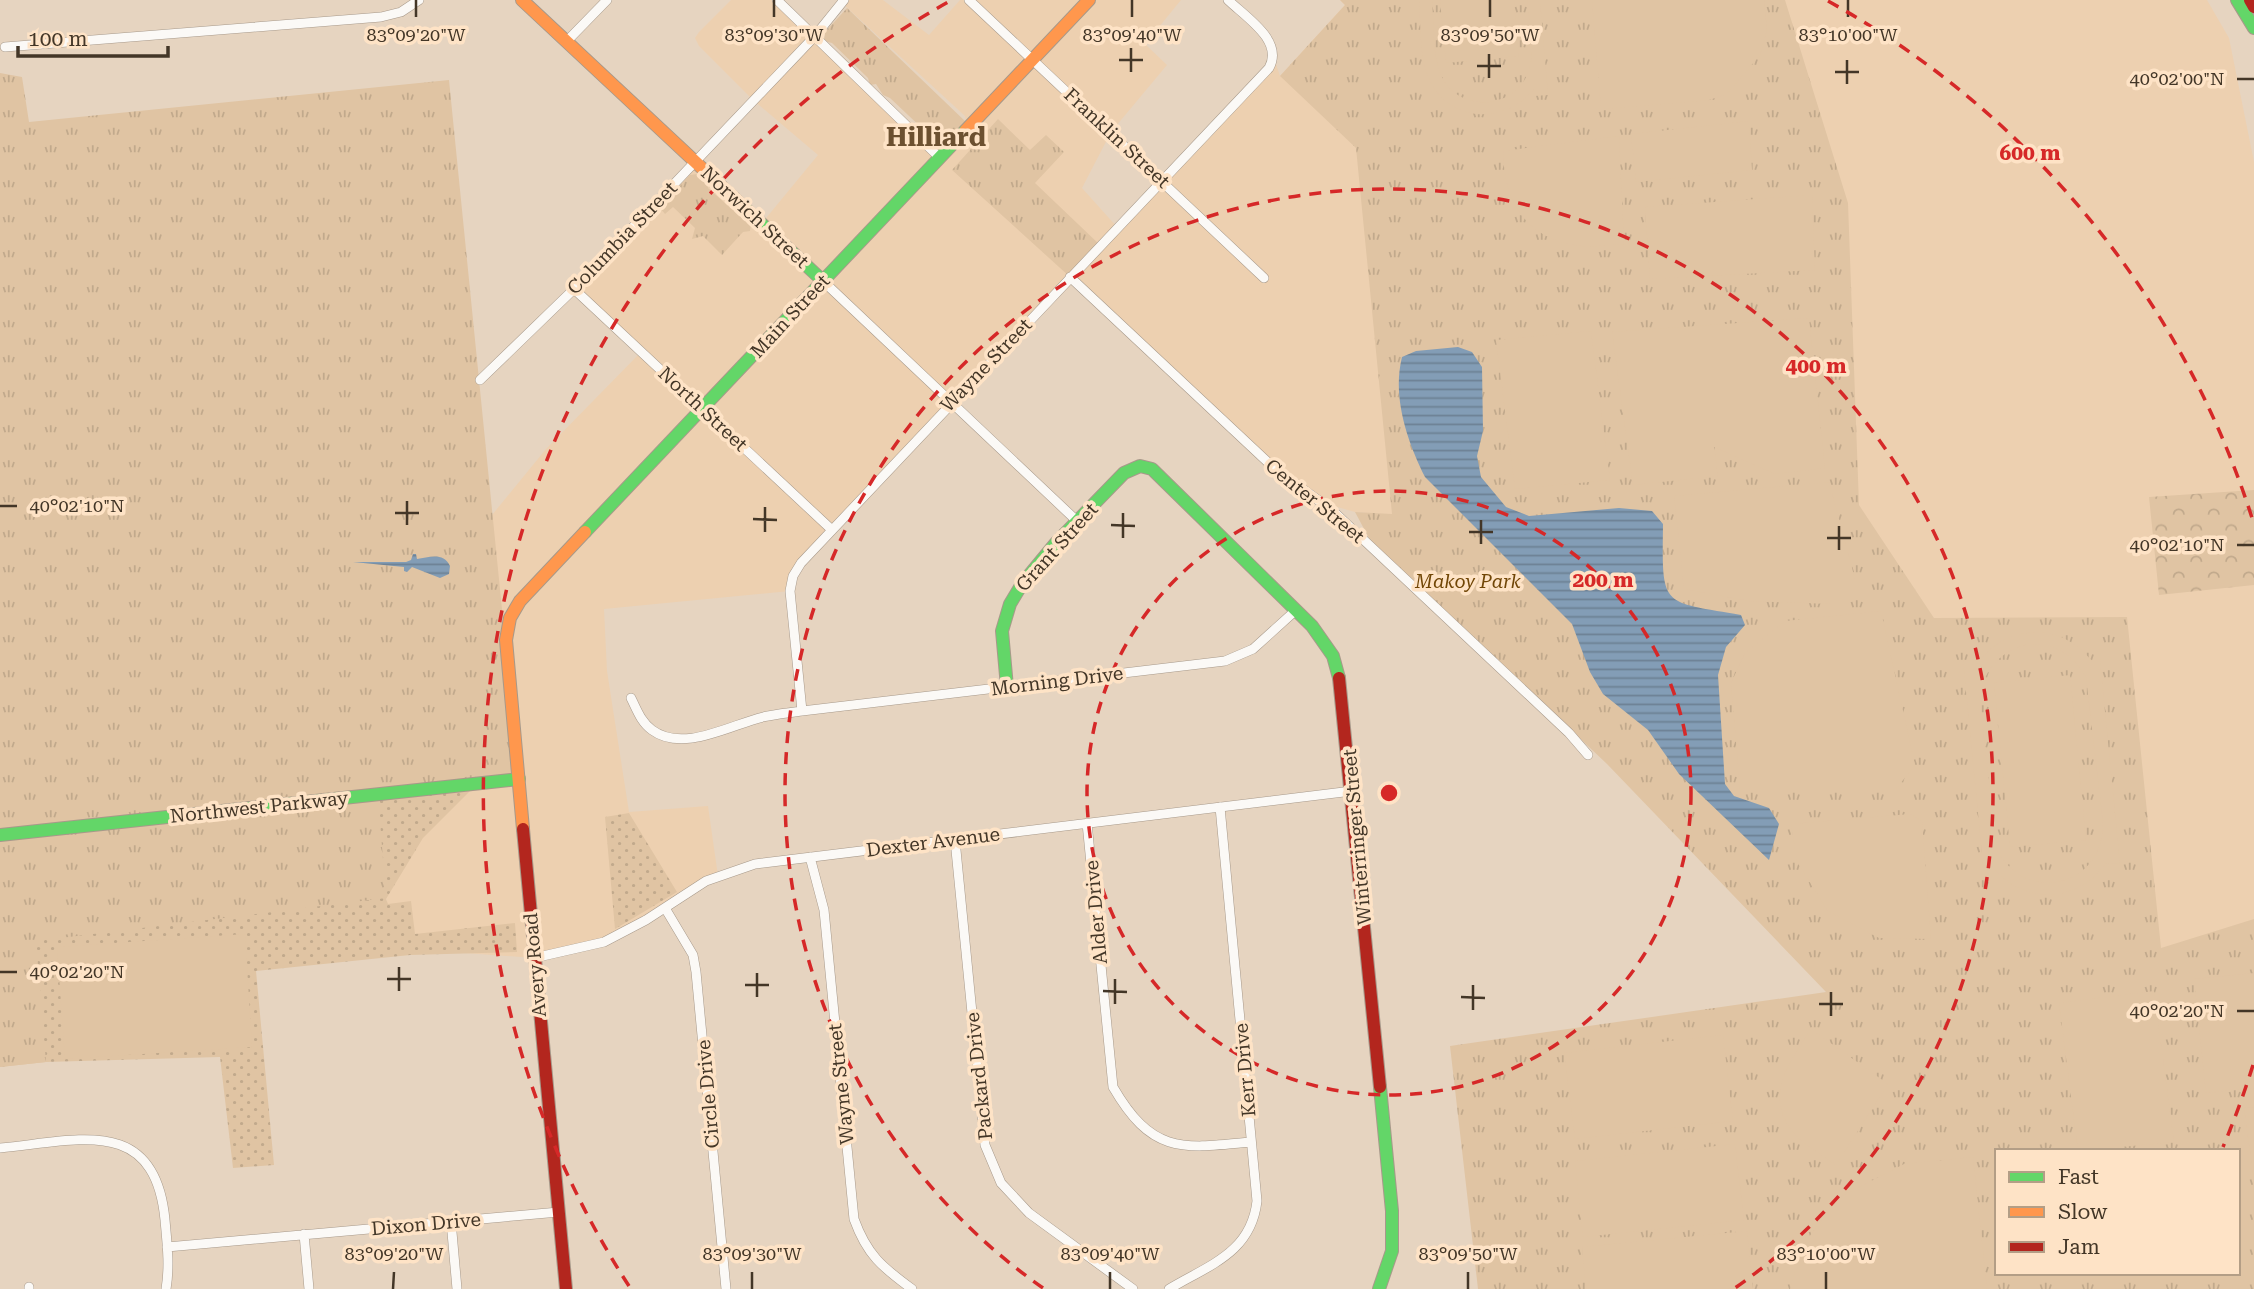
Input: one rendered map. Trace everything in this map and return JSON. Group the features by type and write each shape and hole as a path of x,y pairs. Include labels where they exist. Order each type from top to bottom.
{"main road":[{"name":"Norwich Street","path":"522,0 823,281"},
{"name":"Main Street","path":"506,640 510,618 520,601 1089,0"},
{"path":"2237,0 2254,28"},
{"path":"2250,0 2254,7"},
{"name":"Grant Street","path":"1007,687 1002,632 1014,594 1124,473 1140,467"},
{"name":"Winterringer Street","path":"1140,467 1152,469 1161,476 1312,626 1334,656 1343,692 1392,1212 1392,1251 1379,1289"},
{"name":"Avery Road","path":"506,640 566,1289"},
{"name":"Northwest Parkway","path":"0,835 519,779"}],"street":[{"path":"5,47 381,17 401,12 419,0"},
{"path":"567,41 607,0"},
{"path":"776,0 940,158"},
{"name":"Columbia Street","path":"480,380 574,289 815,36 845,0"},
{"name":"Franklin Street","path":"969,0 1264,278"},
{"name":"Wayne Street","path":"802,711 790,591 793,576 951,401 1269,68 1274,58 1272,44 1228,0"},
{"name":"Center Street","path":"1070,277 1274,468 1333,511 1569,733 1588,755"},
{"name":"Norwich Street","path":"823,281 1079,522"},
{"name":"North Street","path":"574,289 832,530"},
{"name":"Morning Drive","path":"631,698 643,722 665,737 679,739 765,717 802,711 1240,657 1295,611"},
{"name":"Dexter Avenue","path":"534,958 604,942 665,908 706,881 755,864 1352,791"},
{"name":"Kerr Drive","path":"1169,1289 1241,1245 1254,1220 1256,1201 1220,807"},
{"name":"Alder Drive","path":"1087,823 1112,1087 1129,1116 1157,1139 1191,1147 1251,1142"},
{"name":"Packard Drive","path":"955,840 985,1145 1000,1183 1029,1213 1132,1289"},
{"name":"Wayne Street","path":"810,857 824,910 854,1219 863,1244 879,1265 912,1289"},
{"name":"Circle Drive","path":"665,908 693,954 696,972 726,1289"},
{"path":"0,1148 95,1140 120,1143 140,1154 161,1189 169,1270 166,1289"},
{"name":"Dixon Drive","path":"167,1247 559,1212"},
{"path":"451,1221 457,1289"},
{"path":"304,1234 309,1289"}],"shaded area":[{"path":"731,0 777,0 940,158 968,128 965,116 842,3 844,0 883,0 929,35 960,0 1181,0 1145,44 1167,65 1111,132 1082,188 1117,227 1274,58 1280,76 1345,5 1340,0 2207,0 2229,38 2254,162 2254,1289 2240,1275 2240,1149 2235,1149 1392,515 1355,512 1323,503 1285,478 1070,277 801,562 790,591 604,609 607,671 629,812 708,806 718,876 604,942 534,958 396,948 386,898 378,795 492,515 546,449 641,352 574,289 695,161 762,223 818,155 753,100 699,46 695,38"}],"green space":[{"name":"Makoy Park","path":"1340,0 1785,0 1848,203 1859,505 1934,618 2127,617 2161,948 2254,919 2254,1289 1478,1289 1450,1046 1826,992 1607,764 1370,540 1355,512 1392,514 1356,148 1280,76 1345,5"},
{"path":"1419,0 1432,0 1436,57 1441,75 1449,88 1473,101 1486,102 1512,93 1529,70 1532,53 1527,0 1540,0 1548,95 1535,96 1534,89 1522,101 1492,114 1462,111 1448,103 1437,92 1425,67"},
{"path":"1440,0 1514,0 1519,56 1446,63"},
{"path":"1592,0 1764,0 1767,30 1760,55 1727,94 1709,100 1601,109"},
{"path":"847,8 966,122 943,145 930,142 926,132 890,98 883,95 876,84 870,85 868,78 832,43 824,41 825,32"},
{"path":"0,73 22,77 29,122 449,80 519,779 378,795 386,898 36,941 46,1062 0,1067"},
{"path":"998,119 1030,150 1046,135 1064,152 1035,183 1100,245 1070,277 952,170"},
{"path":"1749,121 1752,170 1636,182 1631,134"},
{"path":"1619,136 1624,244 1574,245 1556,240 1529,224 1512,199 1507,185 1503,151"},
{"path":"697,174 709,182 708,188 744,220 751,222 750,231 743,232 722,255 703,236 692,239 695,228 673,207 665,214 660,208 690,175"},
{"path":"1812,195 1815,270 1650,279 1645,207"},
{"path":"1809,318 1825,468 1775,474 1714,447 1718,476 1633,485 1612,332"},
{"path":"1591,331 1610,480 1515,489 1496,340"},
{"path":"1829,482 1855,579 1830,604 1749,601 1684,589 1674,496"},
{"path":"2254,490 2254,585 2159,595 2149,497"},
{"path":"1881,611 1915,765 1896,789 1740,789 1731,683 1745,653 1785,621"},
{"path":"2040,632 2062,638 2075,645 2092,661 2100,661 2120,864 2106,863 2094,877 2080,887 2048,895 2017,887 1990,864 1983,864 1963,661 1976,660 1977,664 2004,640 2021,634","holes":["2039,645 2063,652 2076,663 2086,677 2103,823 2100,845 2091,862 2078,874 2062,881 2044,883 2026,878 2010,868 1997,850 1980,704 1983,682 1993,665 2019,647"]},
{"path":"2070,675 2086,840 2010,847 1994,683"},
{"path":"0,735 499,762 423,838 386,899 388,904 411,901 415,934 515,923 517,952 410,955 256,971 274,1165 233,1168 220,1057 46,1062 0,1067"},
{"path":"629,813 677,892 615,929 605,817"},
{"path":"1910,814 1922,821 1931,939 1879,938 1828,911 1797,862 1791,824"},
{"path":"245,934 252,1047 65,1059 57,947"},
{"path":"2254,973 2254,1088 2206,1093 2194,979"},
{"path":"2154,991 2174,1142 2078,1149 2059,1003"},
{"path":"1811,1029 1888,1084 1836,1165 1797,1137 1784,1119 1780,1105 1783,1079"},
{"path":"1723,1035 1733,1121 1575,1139 1564,1053"},
{"path":"2254,1107 2254,1180 2244,1108"},
{"path":"1735,1144 1744,1220 1583,1237 1575,1161"},
{"path":"1973,1157 1987,1289 1790,1289 1803,1245 1838,1198 1904,1164"},
{"path":"1747,1231 1753,1289 1586,1289 1582,1247"}],"water":[{"path":"1458,347 1472,352 1482,367 1483,431 1477,456 1481,477 1506,507 1529,516 1619,508 1652,511 1663,524 1663,572 1671,596 1694,607 1741,615 1745,625 1726,647 1718,675 1725,784 1734,796 1769,808 1779,824 1769,860 1679,774 1648,730 1603,694 1590,672 1572,624 1425,477 1412,449 1400,403 1399,372 1402,357 1416,351"},
{"path":"413,554 416,554 417,559 436,556 444,559 450,566 449,574 440,578 412,567 407,572 404,567 353,562 406,562 411,560"}],"traffic: fast":[{"path":"2237,0 2254,28"},
{"path":"585,532 965,131"},
{"path":"734,198 823,281"},
{"path":"1007,687 1002,631 1010,604 1022,584 1055,544 1124,473 1140,466 1152,469 1312,626 1333,656 1339,678"},
{"path":"0,835 519,779"},
{"path":"1379,1289 1392,1251 1392,1211 1380,1087"}],"traffic: slow":[{"path":"522,0 734,198"},
{"path":"965,131 1089,0"},
{"path":"523,829 506,640 510,618 520,601 585,532"}],"traffic: jam":[{"path":"2250,0 2254,7"},
{"path":"1339,678 1380,1087"},
{"path":"523,829 566,1289"}],"district":[{"name":"Hilliard","path":"936,137"}]}
